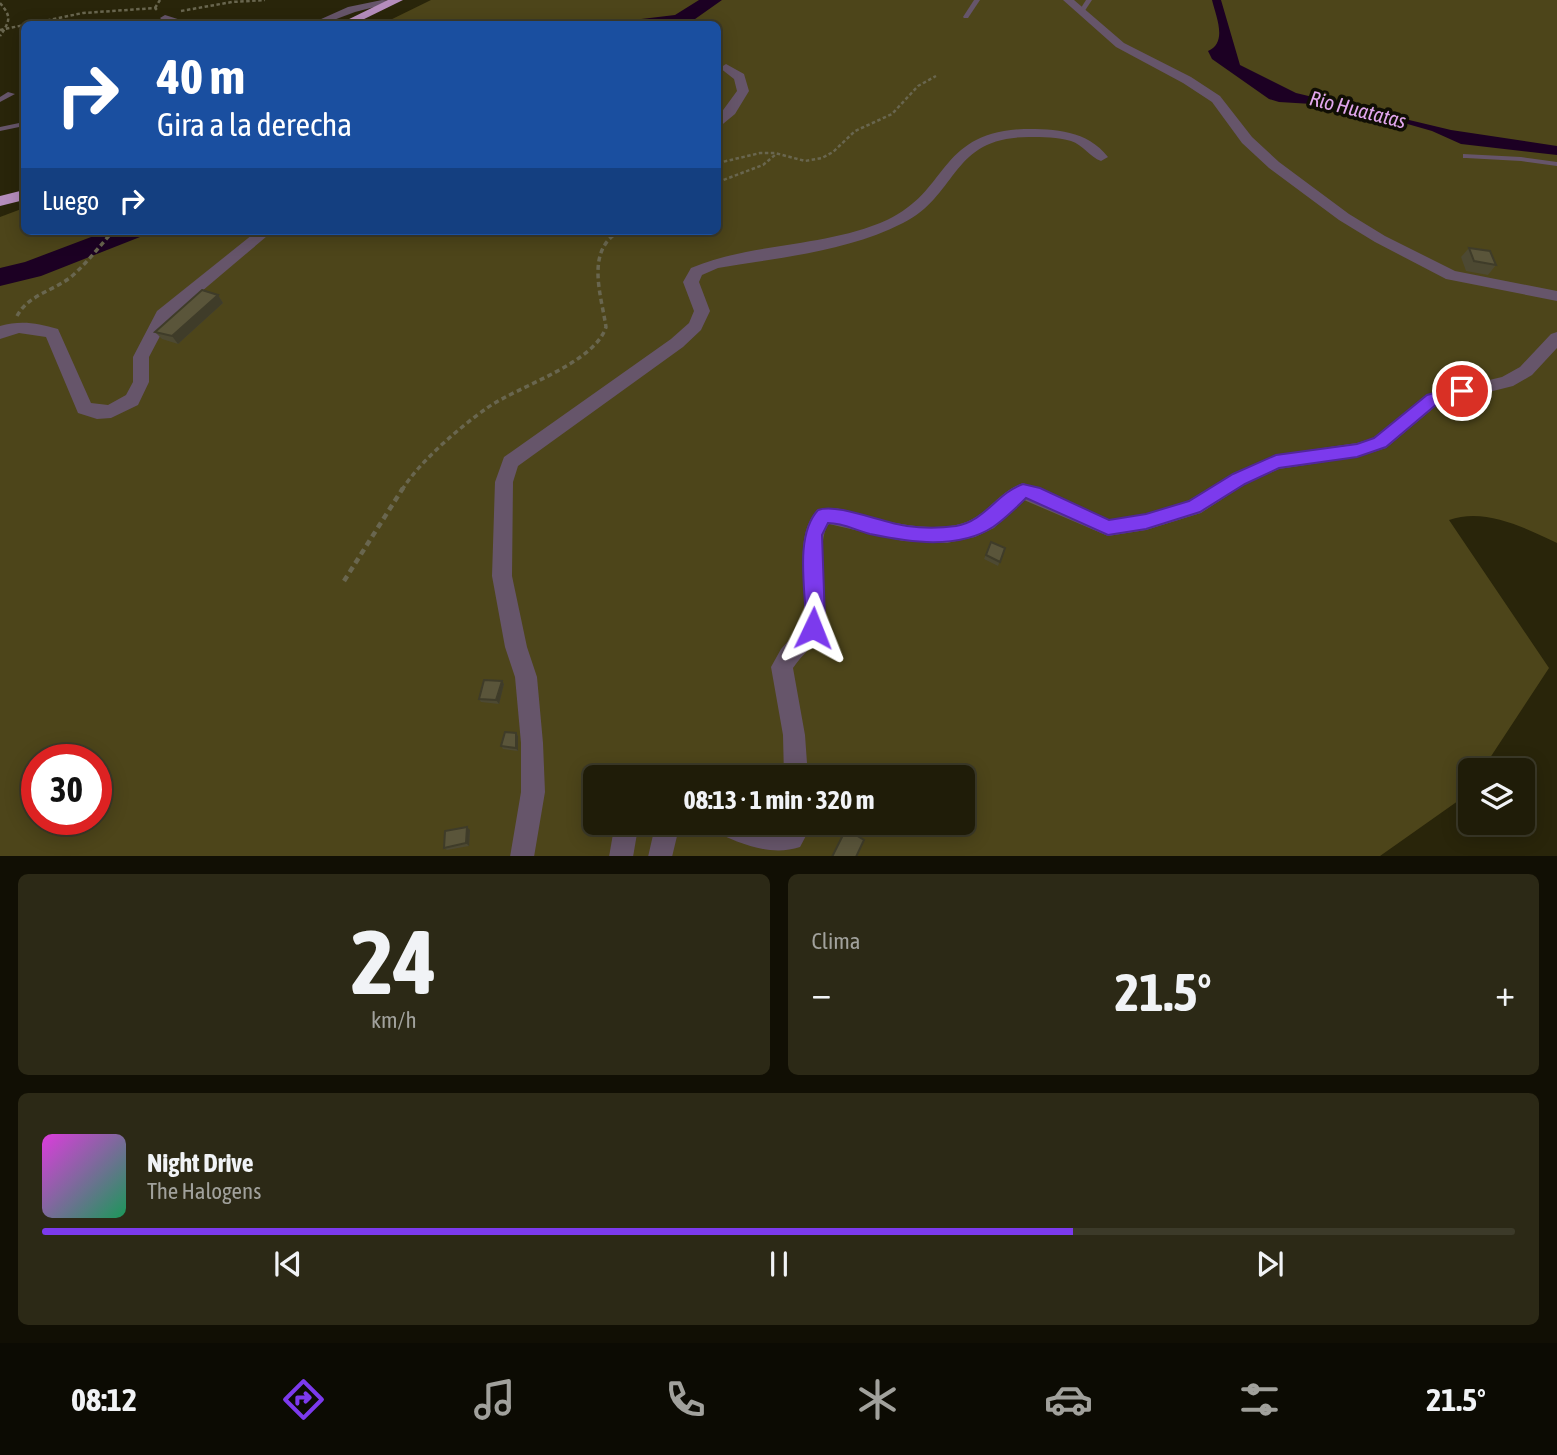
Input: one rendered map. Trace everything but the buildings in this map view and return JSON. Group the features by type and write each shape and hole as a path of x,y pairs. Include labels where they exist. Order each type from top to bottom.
{"highway":[{"path":"352,21 395,1"},
{"path":"0,201 21,196"}],"street":[{"path":"1068,0 1085,6 1120,45 1187,80 1216,99 1247,140 1274,165 1344,217 1391,246 1451,275 1557,296"},
{"path":"322,21 352,9 395,1"},
{"path":"165,18 174,21"},
{"path":"721,121 731,111 743,91 740,77 726,68"},
{"path":"522,856 533,792 532,743 527,677 516,647 502,576 503,482 510,461 695,327 702,311 691,282 696,272 715,264 853,238 885,225 914,211 954,162 980,141 1011,134 1061,135 1080,138 1091,145 1101,157"},
{"path":"4,331 35,328 52,333 84,408 97,412 111,411 131,400 141,382 141,357 163,316 261,235"},
{"path":"795,765 794,736 782,667 786,657 806,639 815,620 813,535 816,525 824,516 838,516 909,534 957,533 986,523 1023,491 1034,493 1108,528 1146,522 1194,507 1239,479 1276,462 1357,450 1380,443 1432,400 1507,382 1526,371 1557,338"},
{"path":"621,856 625,835"},
{"path":"660,856 665,835"},
{"path":"743,835 761,845 782,849 791,846 797,835"}],"lane":[{"path":"966,17 977,0"},
{"path":"0,100 11,94"},
{"path":"0,129 21,125"},
{"path":"1466,156 1557,164"}],"path":[{"path":"155,8 160,0"},
{"path":"44,21 83,13 155,8 165,18 180,11 232,2 265,0"},
{"path":"0,3 10,15 6,29 0,36"},
{"path":"0,30 21,26"},
{"path":"721,162 737,155 776,153 804,161 818,160 839,151 846,136 900,109 921,81 936,76"},
{"path":"721,181 763,166 776,153"},
{"path":"4,331 18,320 16,314 23,305 60,285 109,235"},
{"path":"344,581 402,489 421,465 488,407 551,376 603,336 606,327 598,256 613,235"}],"shaded area":[{"path":"431,0 1557,0 1557,543 1491,518 1477,516 1449,520 1549,668 1490,758 1458,758 1458,801 1380,856 0,856 0,217 21,209 21,235 721,235 721,21 388,21"}],"water":[{"name":"Rio Huatatas","path":"1212,0 1221,0 1240,65 1296,93 1451,130 1557,146 1557,155 1461,144 1432,131 1390,119 1269,99 1212,59 1208,51 1218,42 1219,28"}],"waterway":[{"path":"680,21 712,0"},
{"path":"0,277 31,270 121,235"}],"route":[{"path":"813,628 813,535 816,525 824,516 838,516 909,534 928,536 957,533 986,523 1014,496 1023,491 1034,493 1108,528 1146,522 1194,507 1239,479 1276,462 1357,450 1380,443 1432,400 1462,391"}]}
